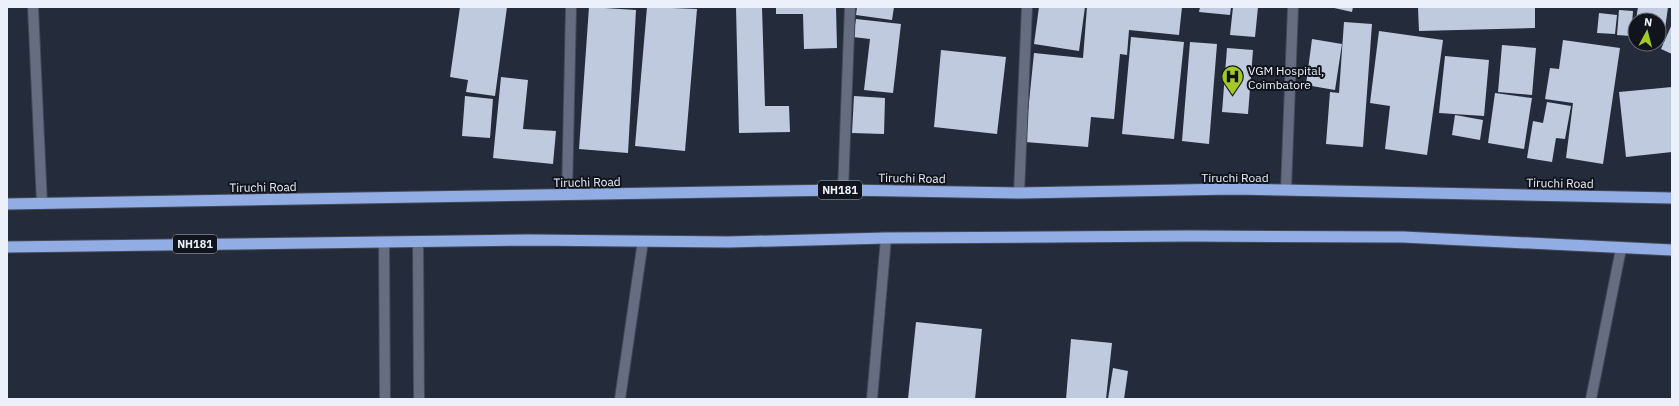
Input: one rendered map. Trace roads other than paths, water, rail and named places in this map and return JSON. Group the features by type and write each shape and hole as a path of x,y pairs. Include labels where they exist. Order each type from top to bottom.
{"highway":[{"name":"Tiruchi Road","path":"7,204 843,190 1019,193 1233,189 1672,198"},
{"name":"NH181","path":"7,247 418,241 728,242 886,238 1188,236 1403,238 1621,249 1672,250"}],"street":[{"path":"33,7 42,204"},
{"path":"567,195 571,7"},
{"path":"843,190 850,7"},
{"path":"1019,193 1027,7"},
{"path":"1286,190 1293,7"},
{"path":"872,399 886,238"},
{"path":"418,241 419,399"},
{"path":"620,399 643,241"},
{"path":"384,242 385,399"},
{"path":"1591,399 1621,249"}],"place":[{"name":"VGM Hospital, Coimbatore","path":"1233,96"}]}
